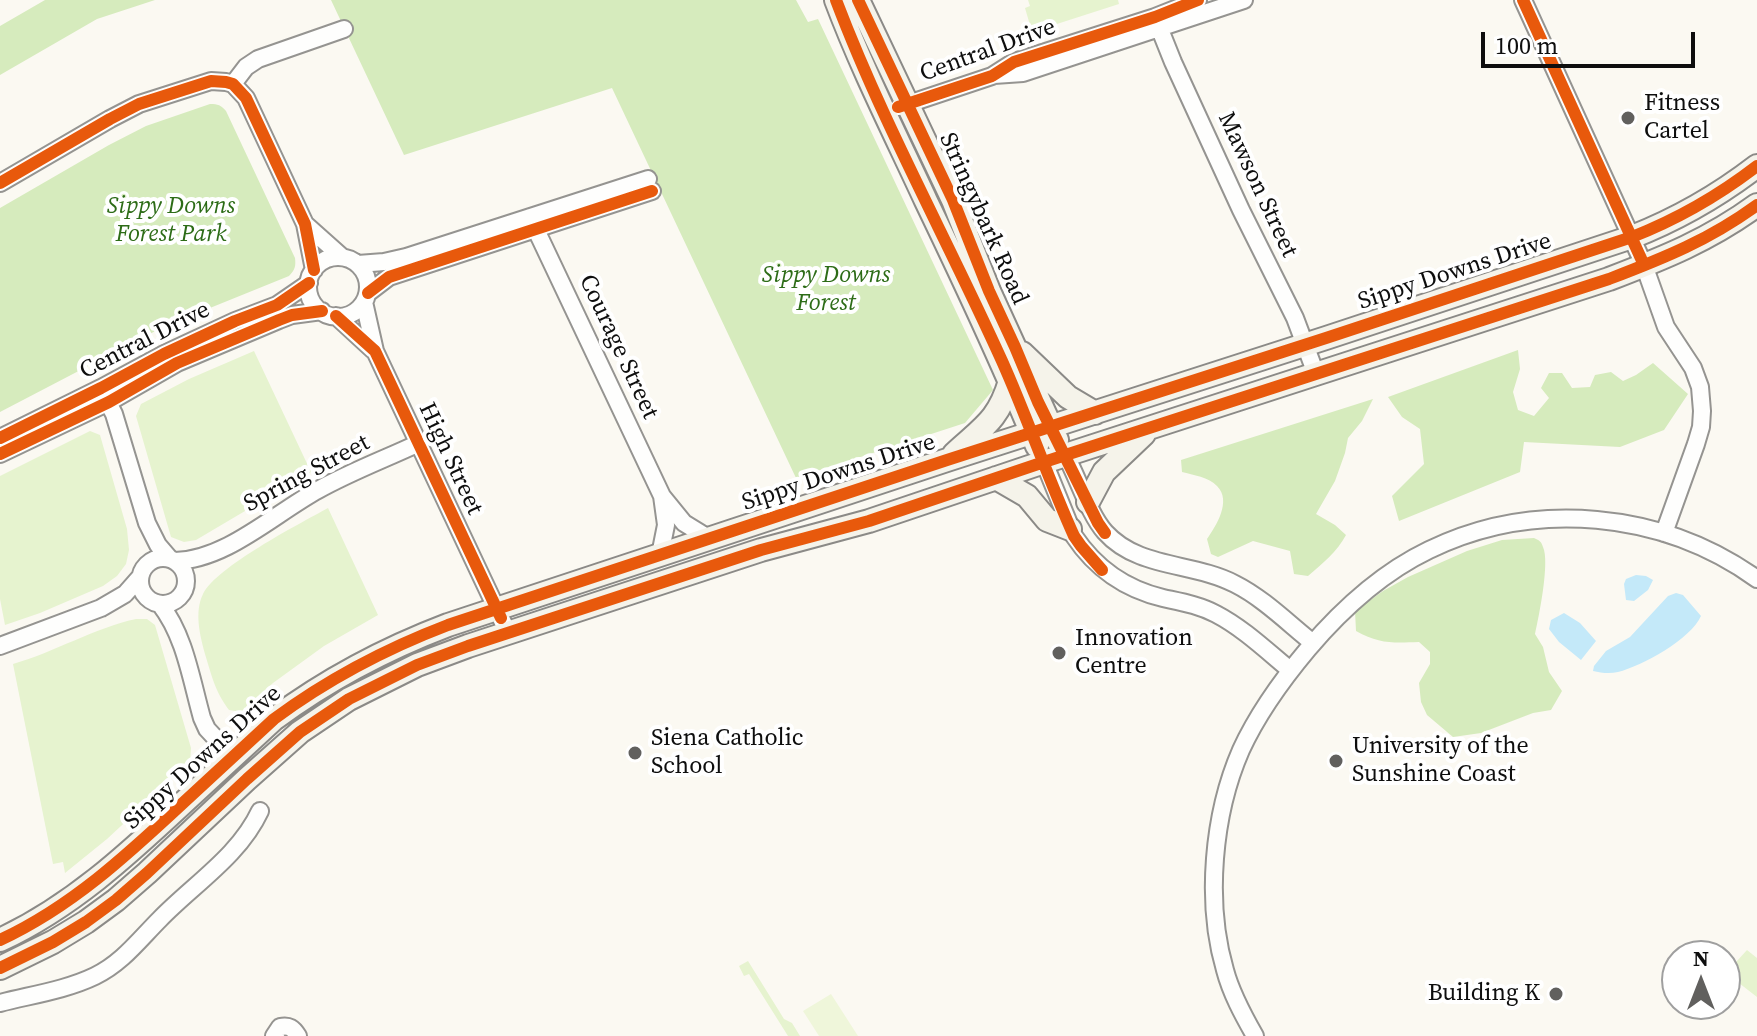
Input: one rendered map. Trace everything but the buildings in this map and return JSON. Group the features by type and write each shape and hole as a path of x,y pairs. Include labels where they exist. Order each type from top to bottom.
{"main road":[{"name":"Stringybark Road","path":"836,0 884,112 1010,381 1055,459"},
{"name":"Stringybark Road","path":"858,0 953,200 1015,347 1041,430"},
{"name":"Sippy Downs Drive","path":"0,940 51,913 97,881 291,706 362,662 418,636 1632,237 1698,207 1757,166"},
{"name":"Sippy Downs Drive","path":"0,968 53,942 116,900 293,739 349,699 409,668 761,550 869,521 1594,284 1691,246 1757,205"},
{"path":"1015,347 1068,397 1095,413"},
{"path":"947,460 997,413 1010,381"},
{"path":"1088,502 1112,462 1151,428"},
{"path":"996,478 1027,496 1047,520 1070,529"}],"street":[{"name":"Central Drive","path":"1157,22 1198,0"},
{"name":"Central Drive","path":"884,112 992,76 1023,73 1157,22 1244,0"},
{"path":"1523,0 1632,237 1666,327 1693,368 1702,398 1701,427 1664,533"},
{"name":"Mawson Street","path":"1157,22 1251,232 1295,318 1316,374"},
{"path":"233,84 246,67 258,59 344,29"},
{"path":"0,183 139,104 203,82 233,84 246,98 305,224 311,299 329,314 352,313 376,285 389,277 533,223 650,185"},
{"path":"305,224 342,257 358,264 406,257 533,223"},
{"name":"Courage Street","path":"533,223 662,496 684,523 710,539"},
{"path":"311,277 326,260 342,257"},
{"path":"358,264 367,277 366,298"},
{"name":"Central Drive","path":"0,454 105,395 164,354 277,305 311,277"},
{"name":"High Street","path":"366,298 375,351 508,633"},
{"name":"Central Drive","path":"0,438 292,315 329,314"},
{"name":"High Street","path":"329,314 375,351"},
{"path":"105,395 147,523 158,545 185,573 179,631 181,642"},
{"name":"Spring Street","path":"173,560 192,561 221,551 318,490 419,443"},
{"path":"1055,459 1088,502 1105,533 1127,550 1157,562 1208,573 1236,584 1313,643"},
{"path":"1055,459 1070,529 1090,558 1116,580 1143,593 1215,613 1290,670"},
{"name":"Courage Street","path":"660,555 666,525 662,496"},
{"path":"1255,1036 1232,992 1216,925 1215,866 1221,816 1234,767 1251,731 1290,670 1345,609 1393,570 1429,549 1481,529 1524,521 1597,518 1626,523 1710,550 1757,579"},
{"path":"147,523 143,591 174,623 202,718 207,729 233,757"},
{"name":"Spring Street","path":"183,592 221,551"},
{"path":"0,646 101,608 125,594 153,560 173,560"},
{"path":"101,608 130,603 168,603 183,592"},
{"path":"0,1003 78,983 113,965 241,843 260,811"},
{"path":"274,1036 280,1027 285,1026 298,1036"}],"green space":[{"path":"45,0 155,0 97,19 0,75 0,26"},
{"name":"Sippy Downs Forest","path":"331,0 796,0 808,22 818,19 993,390 965,423 796,478 612,88 404,155"},
{"path":"1028,0 1118,0 1119,4 1032,32 1025,8 1030,6"},
{"name":"Sippy Downs Forest Park","path":"210,104 219,105 226,111 295,258 293,272 163,327 0,412 0,208 146,126"},
{"path":"1518,350 1520,369 1513,392 1518,410 1534,416 1549,398 1541,388 1549,373 1562,373 1572,388 1590,387 1595,375 1611,372 1623,381 1653,363 1688,394 1664,430 1620,447 1524,442 1520,472 1399,521 1392,496 1424,464 1420,429 1402,417 1388,397"},
{"path":"254,351 311,472 196,540 184,542 171,537 136,416 141,404"},
{"path":"1373,399 1362,421 1348,438 1335,481 1316,514 1346,535 1324,562 1308,576 1294,574 1290,551 1253,541 1218,557 1211,554 1207,539 1221,513 1221,492 1210,480 1182,472 1181,460"},
{"path":"90,431 100,435 127,529 129,550 126,564 117,576 103,586 5,625 0,599 0,476"},
{"path":"328,508 378,615 324,646 273,683 242,712 229,710 214,684 201,640 198,616 203,594 224,571 241,559"},
{"path":"1534,538 1540,541 1545,554 1535,634 1543,647 1549,672 1562,691 1551,710 1533,713 1481,733 1453,737 1427,715 1421,702 1419,683 1430,664 1430,652 1419,642 1386,642 1356,631 1355,611 1408,577 1467,551 1502,540"},
{"path":"136,619 147,619 155,625 191,748 190,762 107,839 65,873 63,862 53,864 13,664"},
{"path":"1747,950 1757,958 1757,997 1741,985 1741,957"},
{"path":"748,961 784,1019 792,1023 800,1036 788,1036 749,974 744,976 739,966"},
{"path":"831,994 858,1036 819,1036 803,1011"}],"water":[{"path":"1636,575 1653,580 1648,590 1634,601 1626,600 1626,579"},
{"path":"1676,593 1683,595 1701,616 1687,634 1652,658 1628,669 1612,673 1593,671 1606,651 1630,637 1668,596"},
{"path":"1564,613 1580,623 1596,641 1581,660 1549,629 1551,620"}],"cycle path":[{"path":"836,0 895,137 1002,361 1074,536 1102,570"},
{"path":"858,0 953,200 1038,402 1105,533"},
{"path":"898,107 992,76 1014,62 1198,0"},
{"path":"1523,0 1644,265"},
{"path":"0,183 139,104 211,81 226,82 233,84 246,98 305,224 314,270"},
{"path":"0,940 51,912 97,879 294,704 402,644 448,625 1632,237 1697,206 1757,166"},
{"path":"368,293 389,277 652,191"},
{"path":"0,968 53,942 116,900 300,732 349,699 417,665 761,550 869,521 1609,279 1686,247 1757,205"},
{"path":"0,438 164,354 277,305 309,283"},
{"path":"0,454 109,402 177,363 292,315 322,311"},
{"path":"336,316 375,351 501,618"}],"place":[{"name":"Fitness Cartel","path":"1628,118"},
{"name":"Innovation Centre","path":"1059,653"},
{"name":"Siena Catholic School","path":"635,753"},
{"name":"University of the Sunshine Coast","path":"1336,761"},
{"name":"Building K","path":"1556,994"}]}
